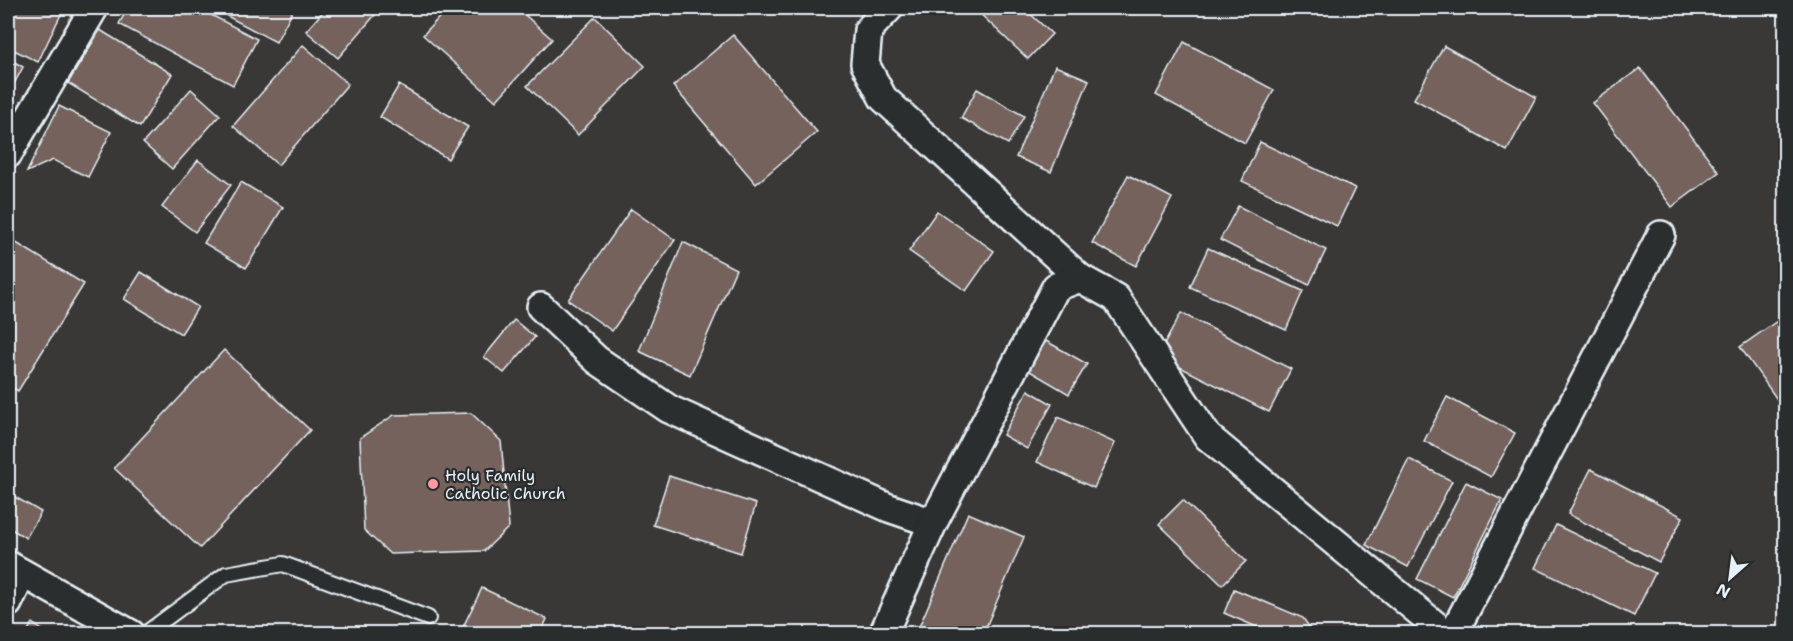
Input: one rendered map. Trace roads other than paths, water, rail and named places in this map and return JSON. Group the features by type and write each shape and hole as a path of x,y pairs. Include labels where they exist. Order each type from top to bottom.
{"street":[{"path":"8,154 94,8"},
{"path":"889,8 868,30 865,64 883,98 1080,279 1116,298 1208,437 1446,633"},
{"path":"1453,633 1661,235"},
{"path":"883,633 933,523 1056,287 1080,279"},
{"path":"541,307 597,360 669,409 889,508 933,523"},
{"path":"8,603 15,570 131,633"}],"lane":[{"path":"145,633 226,574 283,564 428,618"}],"place":[{"name":"Holy Family Catholic Church","path":"433,484"}]}
